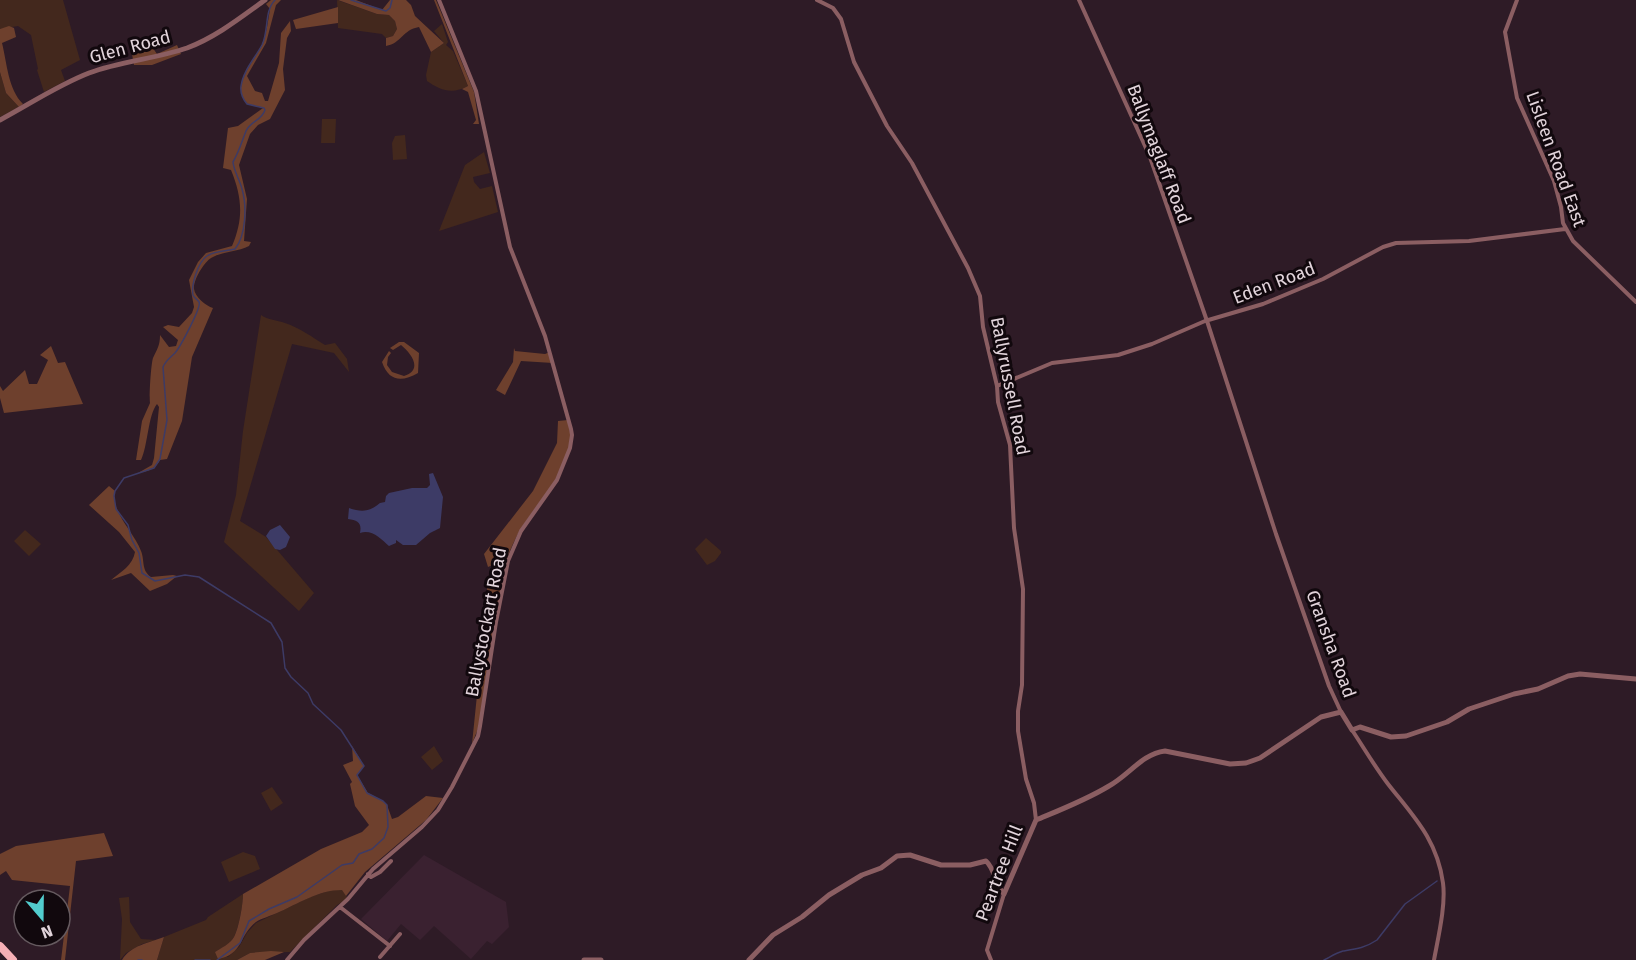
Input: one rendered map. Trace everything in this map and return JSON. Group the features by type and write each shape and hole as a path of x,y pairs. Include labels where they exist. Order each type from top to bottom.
{"highway":[{"path":"0,946 13,960"}],"street":[{"name":"Glen Road","path":"0,120 87,74 171,52 204,40 220,32 265,0"},
{"name":"Ballystockart Road","path":"287,960 392,850 422,827 438,810 452,787 478,736 508,561 521,531 557,480 572,441 571,429 545,336 510,247 476,91 439,0"},
{"name":"Ballyrussell Road","path":"818,0 833,8 841,19 851,56 887,126 912,163 976,287 981,304 983,327 997,386 998,402 1010,445 1014,528 1023,589 1022,685 1018,731 1036,820"},
{"name":"Ballymaglaff Road","path":"1079,0 1145,145 1207,321"},
{"name":"Lisleen Road East","path":"1517,0 1505,32 1517,98 1554,181 1565,229 1597,266 1636,302"},
{"name":"Eden Road","path":"997,386 1052,363 1131,352 1207,321 1283,296 1396,243 1469,240 1565,229"},
{"name":"Gransha Road","path":"1207,321 1276,534 1329,686 1352,730 1388,784 1419,821 1431,844 1443,890 1434,960"},
{"path":"1352,730 1360,727 1391,737 1406,736 1447,722 1478,706 1538,689 1568,676 1585,674 1636,679"},
{"name":"Peartree Hill","path":"991,960 987,952 1004,894 1036,820 1113,784 1144,759 1155,754 1165,751 1230,764 1246,763 1260,758 1321,717 1341,712"},
{"path":"749,960 773,934 802,917 829,895 861,875 881,868 900,855 909,855 941,865 970,865 986,861 1004,894"},
{"path":"368,874 371,877 375,876 391,861"},
{"path":"340,907 390,946"},
{"path":"380,957 400,934"},
{"path":"584,960 601,960"}],"shaded area":[{"path":"0,0 63,0 80,60 61,70 65,81 44,92 37,70 31,35 18,26 0,29"},
{"path":"271,0 281,0 276,5 266,43 247,76 255,91 262,93 265,101 268,101 279,63 281,33 290,21 291,31 287,38 283,69 285,90 270,119 258,125 250,134 239,165 247,199 244,241 251,242 245,248 210,259 197,276 194,285 196,295 213,308 192,357 182,421 167,459 160,460 151,469 138,473 152,465 154,458 159,407 157,404 141,460 136,460 142,421 150,403 153,358 159,345 160,335 169,347 176,346 178,340 163,327 168,325 179,327 192,313 194,307 189,280 198,262 206,253 232,246 236,236 240,217 239,199 231,170 223,168 228,128 238,126 263,108 247,104 241,89 242,81 264,38 270,9 266,4"},
{"path":"337,0 377,14 389,15 395,21 397,29 393,36 386,38 382,34 338,28"},
{"path":"338,0 356,0 382,10 390,0 406,0 411,5 415,16 444,43 431,52 419,27 386,46 386,38 393,36 397,29 395,21 389,15 377,14"},
{"path":"434,0 436,0 474,92 479,124 473,124 476,120 468,92 462,89 468,86"},
{"path":"338,7 338,23 296,29 293,20"},
{"path":"442,24 448,42 446,45 453,51 468,86 462,89 451,91 441,89 427,81 426,75 431,52 444,43 434,31"},
{"path":"9,26 14,28 16,37 2,43 11,83 23,104 19,107 6,93 0,72 0,29"},
{"path":"148,41 157,54 177,45 181,54 152,65 134,65 132,54"},
{"path":"0,72 6,93 19,107 0,117"},
{"path":"322,119 336,119 335,143 321,143"},
{"path":"405,135 407,159 393,160 392,143 395,136"},
{"path":"484,152 490,173 473,177 474,182 480,189 492,186 498,212 439,231 465,165"},
{"path":"261,315 296,327 325,345 335,343 347,359 349,372 334,353 292,344 240,521 266,537 314,593 299,611 224,542 236,495 243,431"},
{"path":"399,342 404,342 419,353 418,373 401,379 392,377 382,362 389,351 391,353 387,365 392,372 404,376 413,370 412,357 401,345 393,350 390,348"},
{"path":"51,346 58,363 65,362 83,404 4,413 0,386 3,391 25,370 29,384 37,384 48,360 40,355"},
{"path":"514,348 515,351 545,354 550,352 553,363 521,361 505,395 496,390 513,362"},
{"path":"568,420 570,436 568,451 556,479 519,532 505,566 495,564 488,567 484,554 533,491 557,443 558,421"},
{"path":"433,473 443,497 440,528 416,545 403,545 396,540 396,543 389,546 368,532 360,533 358,523 348,519 349,508 366,510 385,502 389,493 412,488 427,488 430,485 429,474"},
{"path":"109,486 115,491 114,499 119,514 138,544 144,568 148,574 151,577 177,576 167,584 150,591 131,573 111,580 129,564 135,552 119,532 89,505"},
{"path":"280,525 290,537 286,547 280,550 275,549 266,536 270,530"},
{"path":"25,530 41,544 29,556 14,541"},
{"path":"706,538 721,551 715,561 707,565 695,549"},
{"path":"500,573 504,574 479,726 472,744 482,646 488,617 487,586"},
{"path":"352,746 364,766 357,775 368,793 387,805 392,819 426,796 443,798 426,820 365,872 346,896 342,890 325,892 258,921 246,933 237,949 226,957 218,959 215,952 230,942 236,933 243,894 321,849 362,832 369,825 355,806 350,784 352,782 343,765 353,761"},
{"path":"434,746 443,761 432,770 421,757"},
{"path":"272,787 283,803 271,811 261,793"},
{"path":"104,833 113,856 76,861 72,897 70,886 12,880 6,871 0,875 0,854 16,846"},
{"path":"243,852 255,856 260,869 229,882 221,862"},
{"path":"424,855 506,902 509,927 492,944 487,941 471,959 434,926 420,940 401,924 387,941 361,919"},
{"path":"342,889 348,899 337,905 290,952 250,953 237,960 157,960 164,937 206,920 243,894 238,927 234,937 215,952 228,957 239,947 256,923 310,897"},
{"path":"129,897 130,922 141,939 156,940 142,944 126,953 120,960 122,919 119,898"},
{"path":"164,937 157,960 122,960 135,948"},
{"path":"62,948 66,948 65,960 61,960"},
{"path":"284,952 265,960 237,960 250,953"}],"waterway":[{"path":"217,960 240,943 249,921 297,897 342,865 353,863 359,854 372,849 384,838 388,827 387,805 367,793 357,775 364,766 341,730 313,704 308,693 285,668 282,642 271,623 199,577 185,575 155,581 142,573 139,553 128,525 116,509 114,496 124,478 154,468 160,459 167,420 163,367 178,349 197,311 199,302 193,296 196,274 207,256 235,249 241,237 245,204 233,162 246,131 265,110 247,104 242,96 241,86 247,70 262,45 269,10 275,0"},
{"path":"351,0 386,11 390,8 392,0"},
{"path":"1324,960 1340,952 1356,949 1377,940 1405,904 1437,881"},
{"path":"195,960 210,960"}]}
